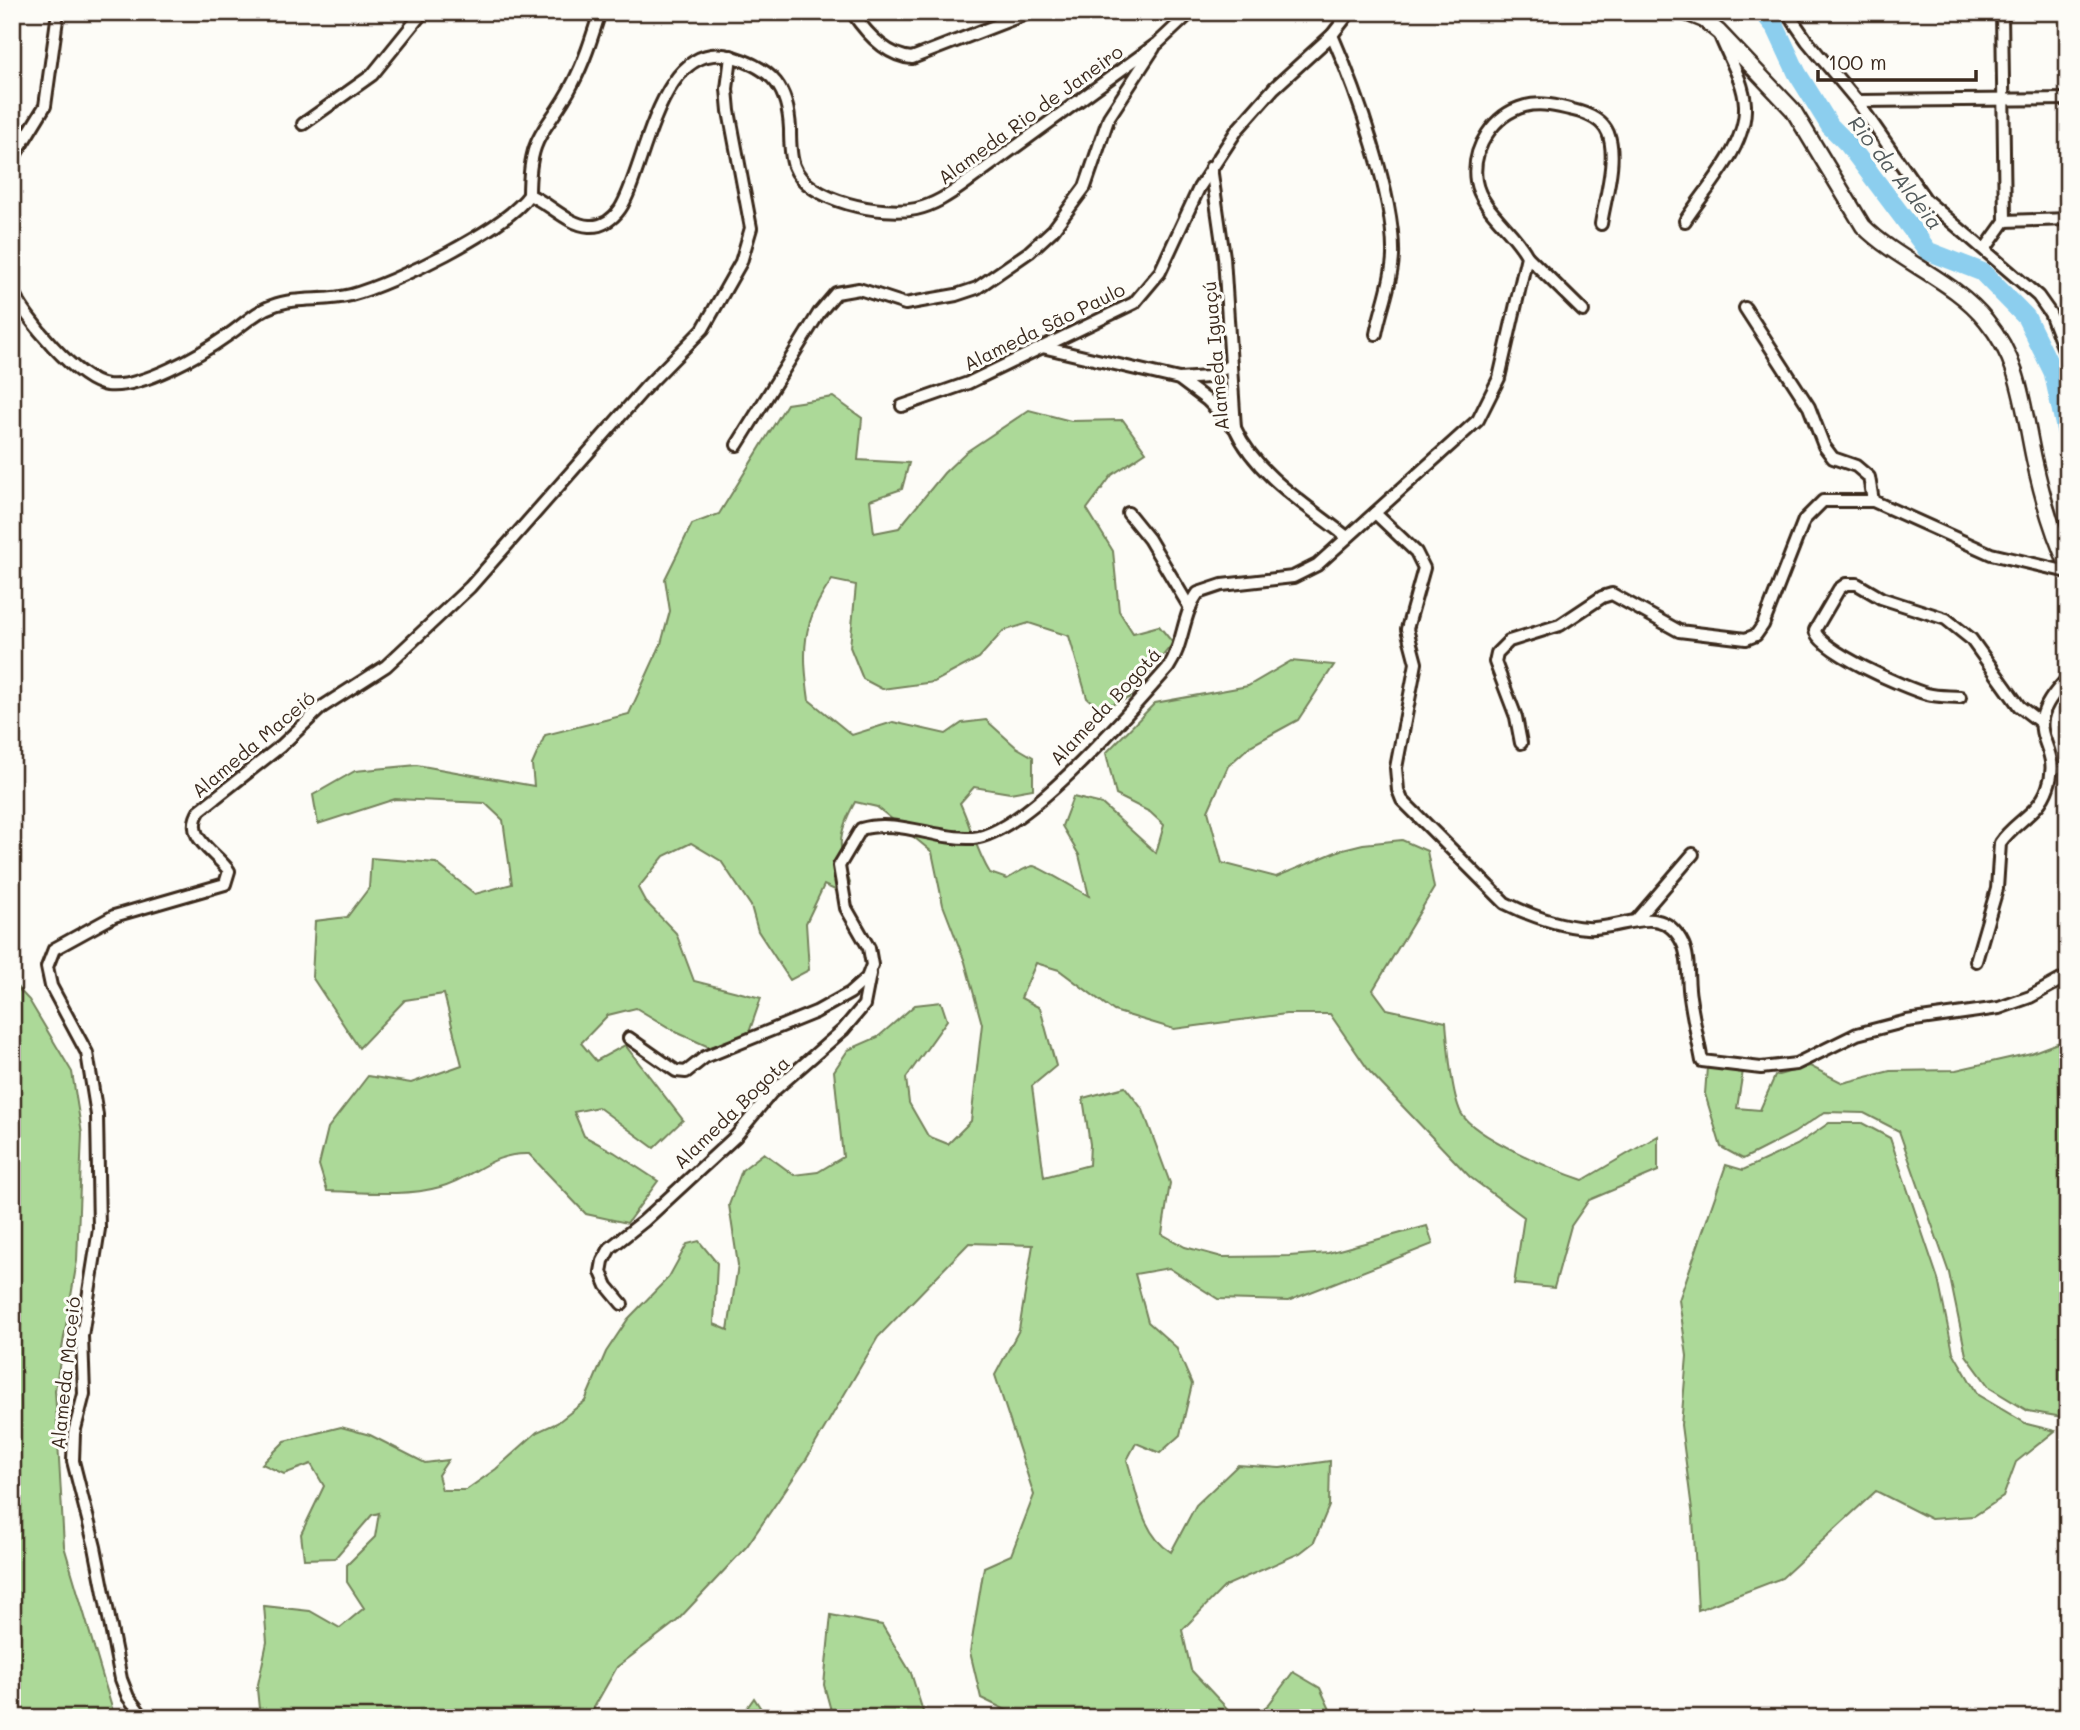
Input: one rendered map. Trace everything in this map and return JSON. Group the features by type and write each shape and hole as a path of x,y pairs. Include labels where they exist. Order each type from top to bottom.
{"street":[{"path":"12,160 45,106 58,12"},
{"path":"303,124 372,75 423,12"},
{"path":"12,290 29,317 87,378 106,385 131,384 214,345 272,306 350,296 431,260 492,229 522,205 529,195 532,150 544,125 572,86 584,61 600,12"},
{"path":"852,12 871,37 890,51 908,58 931,53 1031,12"},
{"path":"988,12 1007,20"},
{"name":"Alameda Rio de Janeiro","path":"731,57 749,63 778,83 787,102 794,167 811,186 843,201 885,212 899,211 919,208 949,195 1158,43 1191,12"},
{"name":"Alameda São Paulo","path":"902,406 968,383 1118,313 1144,295 1160,272 1211,167 1237,130 1266,97 1332,35 1350,12"},
{"path":"1684,12 1703,20 1719,32 1799,119 1863,226 1878,241 1965,299 1984,317 2000,338 2020,381 2045,503 2068,566"},
{"path":"1787,12 1807,41 1857,101 1926,200 2021,279 2050,313 2068,360"},
{"path":"1985,249 2005,221 2002,12"},
{"path":"1685,220 1733,148 1742,124 1743,92 1719,32"},
{"path":"1332,35 1363,120 1392,235 1392,267 1376,334"},
{"path":"737,445 824,306 836,293 859,289 905,304 956,296 977,288 1042,241 1085,187 1109,117 1158,43"},
{"path":"529,195 580,224 597,226 610,220 622,206 650,127 668,91 689,68 700,61 718,55 731,57"},
{"name":"Alameda Maceió","path":"144,1718 128,1697 121,1679 95,1547 73,1461 74,1433 84,1394 82,1336 99,1229 99,1137 89,1061 51,986 47,967 50,955 61,944 114,916 217,887 228,880 229,871 225,865 195,834 194,823 200,810 281,746 322,707 386,666 491,565 646,387 696,338 741,262 751,228 729,111 727,89 731,57"},
{"path":"1857,101 2068,99"},
{"path":"1583,311 1527,256 1516,238 1482,198 1476,181 1483,140 1499,120 1525,106 1549,105 1585,113 1603,125 1608,133 1611,149 1601,224"},
{"name":"Alameda Iguaçú","path":"1211,167 1224,257 1235,428 1246,449 1262,467 1347,537"},
{"path":"2005,221 2068,219"},
{"path":"1190,608 1198,593 1214,586 1276,580 1306,572 1478,420 1499,378 1527,256"},
{"path":"1745,308 1809,407 1824,446 1833,458 1856,466 1870,477 1873,501"},
{"path":"1042,347 1179,379 1208,377 1231,365"},
{"path":"1179,379 1235,428"},
{"path":"1521,743 1516,717 1495,662 1497,653 1508,641 1560,625 1601,597 1612,594 1679,631 1746,639 1756,635 1763,625 1804,520 1823,500 1873,501 1991,554 2068,572"},
{"path":"1128,513 1149,539 1190,608"},
{"path":"1375,513 1416,552 1424,568 1407,629 1416,663 1396,768 1402,800 1505,903 1576,927 1604,928 1637,919 1660,921 1682,942 1702,1061 1761,1068 1787,1066 1857,1034 1887,1025 1999,1008 2030,997 2068,976"},
{"path":"1960,697 1926,694 1837,654 1818,641 1815,630 1839,589 1846,584 1857,584 1881,598 1946,619 1971,639 2019,706 2040,722"},
{"name":"Alameda Bogotá","path":"870,971 869,948 846,908 839,869 846,851 862,829 883,827 974,838 1006,826 1045,796 1168,668 1181,644 1190,608"},
{"path":"1976,961 1997,889 2000,843 2035,811 2050,783 2052,768 2040,722 2046,705 2068,678"},
{"path":"1637,919 1693,854"},
{"path":"629,1038 676,1071 686,1072 705,1057 816,1012 860,986 870,971"},
{"name":"Alameda Bogota","path":"622,1304 607,1286 601,1272 610,1248 644,1221 736,1136 771,1093 844,1030 864,1005 870,971"}],"green space":[{"path":"833,397 862,418 858,460 909,463 902,489 870,500 874,533 899,528 944,473 966,452 1029,410 1071,421 1123,420 1146,452 1112,475 1087,509 1113,551 1119,611 1133,633 1159,626 1173,643 1129,698 1100,709 1087,698 1069,636 1029,623 1003,631 979,658 934,682 882,689 863,679 850,647 856,585 832,580 814,610 805,651 809,700 852,735 893,722 946,734 962,723 986,720 1016,747 1033,757 1033,789 1010,793 974,787 960,803 990,873 1007,879 1033,866 1089,896 1079,855 1062,826 1073,797 1102,804 1156,853 1164,825 1150,812 1116,795 1106,753 1155,703 1248,686 1291,661 1334,665 1298,720 1250,746 1228,766 1208,811 1222,863 1276,877 1343,849 1363,844 1402,840 1427,851 1434,888 1373,990 1387,1009 1446,1022 1452,1081 1461,1113 1469,1122 1498,1142 1583,1180 1658,1136 1658,1171 1589,1200 1571,1226 1554,1288 1514,1284 1524,1217 1470,1177 1370,1072 1330,1014 1286,1014 1174,1029 1114,1011 1059,970 1036,963 1021,998 1040,1008 1056,1066 1032,1086 1044,1177 1089,1165 1090,1144 1083,1098 1125,1087 1143,1110 1170,1183 1162,1234 1185,1247 1222,1257 1328,1253 1427,1226 1433,1244 1288,1301 1218,1299 1169,1268 1135,1274 1148,1322 1176,1347 1192,1384 1180,1435 1160,1453 1136,1443 1127,1460 1142,1511 1161,1544 1171,1552 1196,1505 1238,1465 1280,1468 1330,1461 1329,1506 1314,1542 1300,1553 1225,1586 1182,1630 1191,1670 1236,1718 1010,1718 1010,1712 981,1698 970,1652 984,1567 1011,1555 1034,1495 995,1375 1019,1330 1033,1245 969,1243 878,1337 807,1458 747,1546 677,1621 617,1667 588,1718 260,1718 257,1689 267,1642 264,1606 310,1611 340,1628 364,1608 347,1582 347,1565 375,1537 379,1513 372,1515 335,1558 304,1559 301,1534 324,1486 311,1464 284,1474 262,1464 285,1441 341,1427 370,1435 425,1463 448,1460 438,1475 442,1490 466,1490 496,1469 537,1432 557,1423 585,1401 606,1352 628,1319 669,1277 687,1244 699,1241 717,1263 714,1324 728,1330 738,1265 729,1205 742,1170 764,1153 794,1175 818,1172 843,1157 834,1071 848,1050 878,1037 915,1005 941,1002 947,1020 906,1078 909,1103 928,1136 948,1144 971,1121 982,1024 965,962 943,905 932,852 877,807 855,802 845,823 841,842 850,883 844,894 824,885 806,923 809,970 790,980 758,931 751,906 721,861 691,843 664,856 638,888 645,901 676,933 694,981 761,998 745,1044 709,1047 678,1033 636,1008 608,1015 581,1043 596,1061 625,1045 683,1120 654,1148 598,1107 574,1112 584,1136 658,1181 627,1223 586,1214 529,1154 503,1157 440,1187 398,1193 327,1191 319,1165 328,1128 368,1076 411,1083 462,1065 444,994 405,1000 359,1048 312,977 315,921 347,917 369,888 371,858 436,863 475,894 512,884 503,820 485,803 395,799 318,824 313,795 355,771 417,765 534,786 532,765 545,735 629,714 661,644 670,611 665,579 692,524 719,514 787,404"},
{"path":"12,982 29,1000 72,1072 82,1134 77,1261 55,1390 64,1546 115,1718 12,1718"},
{"path":"2068,1039 2068,1418 2028,1411 1990,1388 1966,1355 1949,1273 1899,1131 1864,1113 1825,1112 1794,1133 1743,1159 1721,1147 1705,1094 1707,1067 1743,1071 1737,1108 1760,1110 1775,1076 1810,1066 1843,1083 1890,1071 1956,1070 2031,1053"},
{"path":"1829,1123 1862,1123 1890,1138 1938,1279 1953,1352 1978,1395 2027,1424 2055,1431 2016,1462 2003,1497 1974,1516 1931,1519 1876,1491 1782,1578 1698,1610 1693,1517 1681,1425 1687,1356 1679,1300 1726,1165 1743,1170 1797,1145"},
{"path":"831,1615 882,1625 911,1673 925,1718 833,1718 824,1685"},
{"path":"1293,1672 1320,1688 1334,1718 1252,1718 1269,1704"},
{"path":"754,1698 767,1718 741,1718 742,1715"}],"waterway":[{"name":"Rio da Aldeia","path":"1763,12 1776,28 1797,73 1830,126 1848,144 1928,251 1982,272 2026,317 2053,372 2068,441"}]}
